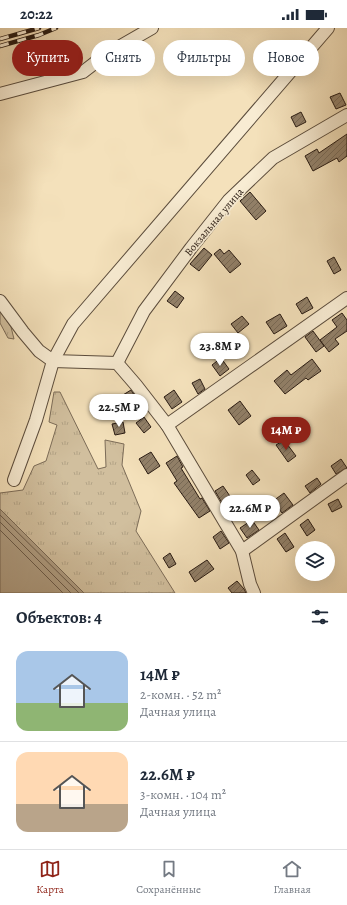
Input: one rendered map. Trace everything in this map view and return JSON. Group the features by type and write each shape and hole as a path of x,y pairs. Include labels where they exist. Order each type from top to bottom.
{"street":[{"path":"0,94 83,72 105,55 152,28"},
{"path":"14,480 36,420 53,360 72,324 328,28"},
{"name":"Вокзальная улица","path":"117,364 144,311 229,200 273,158 347,115"},
{"path":"167,425 347,298"},
{"path":"0,301 38,351 53,360 117,364 136,385 167,425 242,551 250,584 254,593"},
{"path":"242,551 347,475"}],"green space":[{"path":"0,311 11,327 14,339 8,338 0,323"},
{"path":"54,392 60,392 98,469 106,467 105,440 124,444 122,465 141,511 136,531 175,593 84,593 0,509 0,493 23,490 34,466 46,461 57,425 49,422"}],"water":[{"path":"0,509 84,593 0,593"}],"building":[{"path":"340,93 346,105 336,109 330,97"},
{"path":"301,112 306,122 296,127 291,117"},
{"path":"347,134 347,156 339,162 337,158 313,171 305,156 317,149 319,153"},
{"path":"250,192 266,211 256,220 240,201"},
{"path":"204,248 212,255 199,271 190,264"},
{"path":"220,249 224,254 229,250 241,264 230,273 214,254"},
{"path":"334,257 341,270 334,274 327,261"},
{"path":"175,291 184,298 177,308 167,301"},
{"path":"307,297 313,308 302,314 296,304"},
{"path":"342,313 347,320 347,331 335,339 339,344 329,352 320,340 337,327 332,320"},
{"path":"280,314 287,326 274,334 266,322"},
{"path":"242,316 249,324 238,333 231,324"},
{"path":"313,331 324,346 316,352 305,337"},
{"path":"221,358 229,369 220,376 212,365"},
{"path":"312,359 321,371 308,380 306,378 285,394 274,381 287,370 291,375"},
{"path":"200,379 205,389 198,394 192,383"},
{"path":"131,390 137,399 125,407 118,398"},
{"path":"174,390 182,402 172,409 164,397"},
{"path":"240,401 251,416 239,425 228,410"},
{"path":"144,417 151,427 144,433 136,423"},
{"path":"123,422 125,433 115,435 112,424"},
{"path":"284,440 296,456 288,462 276,445"},
{"path":"151,452 160,466 148,474 139,459"},
{"path":"177,456 183,467 181,468 200,499 202,498 210,511 199,518 174,483 177,481 166,463"},
{"path":"341,459 347,468 336,474 331,466"},
{"path":"252,470 260,480 253,485 246,475"},
{"path":"317,478 321,484 310,493 305,486"},
{"path":"223,486 234,502 225,508 215,491"},
{"path":"284,493 293,505 282,513 273,501"},
{"path":"338,499 342,507 332,512 328,504"},
{"path":"308,519 315,530 307,536 300,525"},
{"path":"252,520 259,530 247,538 240,528"},
{"path":"221,531 229,543 220,549 213,537"},
{"path":"285,533 294,547 286,552 277,539"},
{"path":"170,553 176,564 169,568 163,558"},
{"path":"207,560 214,569 195,582 189,572"},
{"path":"237,581 246,593 232,593 228,588"}],"railway":[{"path":"0,39 39,28"},
{"path":"0,46 39,35 56,28"}]}
